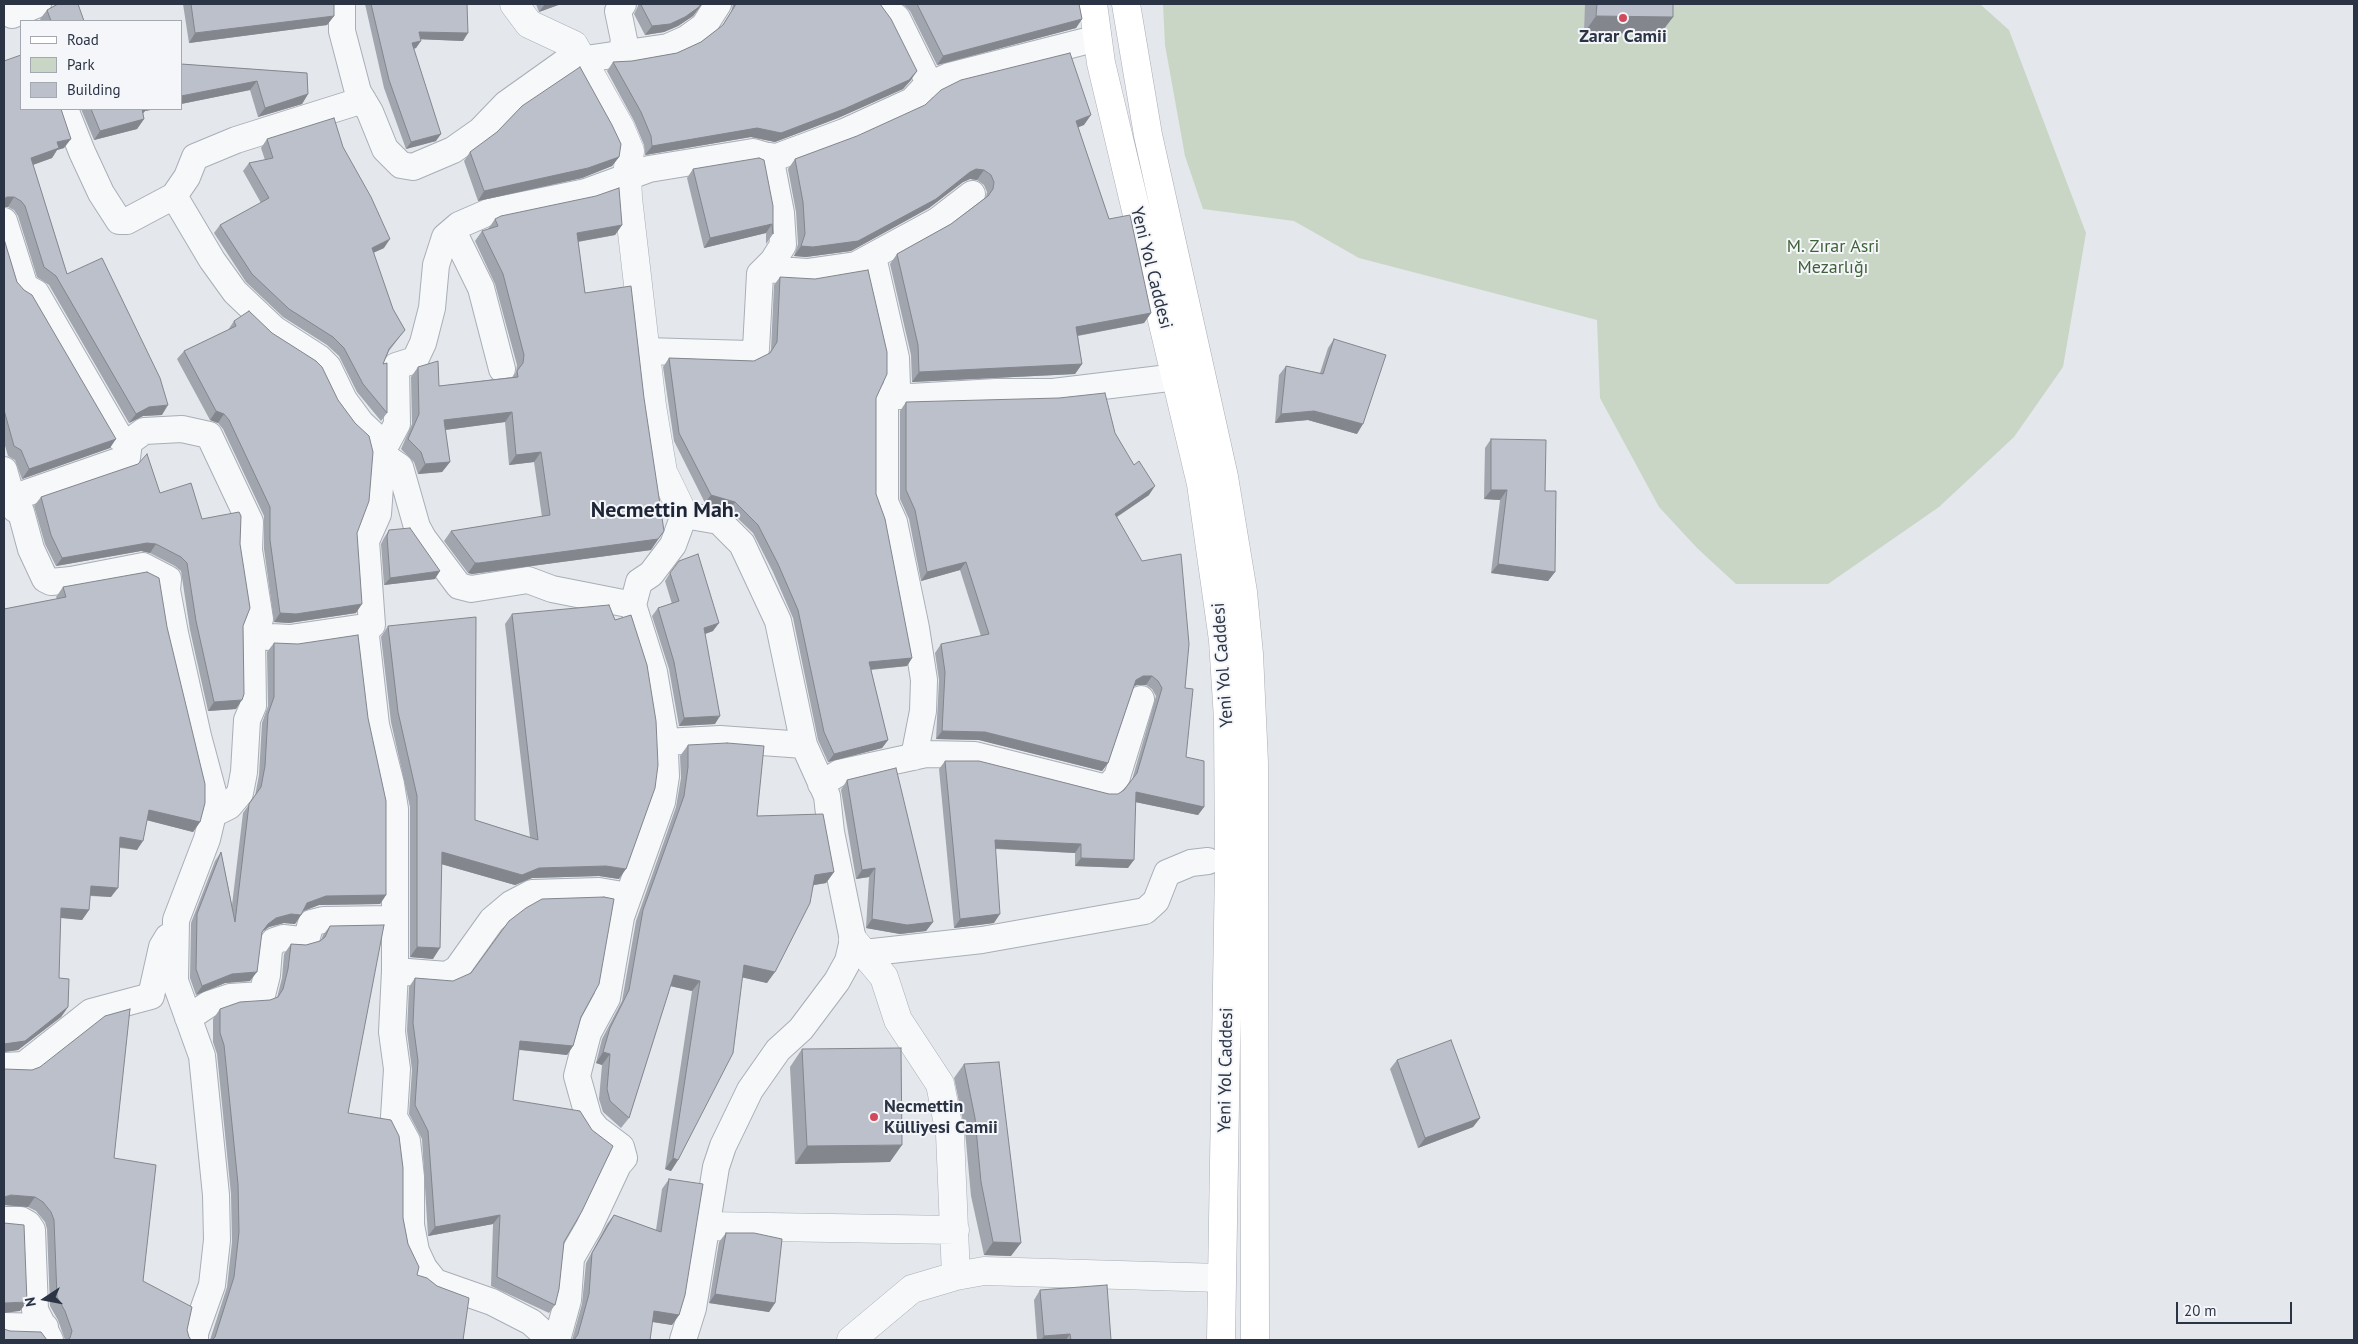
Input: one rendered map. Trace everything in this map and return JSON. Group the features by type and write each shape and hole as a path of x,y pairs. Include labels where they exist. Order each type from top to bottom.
{"main road":[{"name":"Yeni Yol Caddesi","path":"1093,4 1101,63 1201,484 1218,591 1227,684 1229,885 1221,1278 1222,1340"},
{"name":"Yeni Yol Caddesi","path":"1126,4 1148,135 1224,477 1244,592 1254,763 1255,1340"}],"street":[{"path":"12,16 38,4"},
{"path":"342,4 342,31 358,92 370,112 385,148 401,165 413,167 453,150 480,130 506,104 564,62 584,61 668,48 686,39 704,26 718,4"},
{"path":"514,4 529,24 574,45 620,127 630,151 627,176 634,264 645,351 663,472 684,515 673,545 651,574 639,582 633,605 654,672 665,742 666,776 662,802 622,917 607,998 588,1033 577,1076 589,1119 597,1129 621,1147 624,1158 618,1164 589,1227 571,1258 568,1300 557,1340"},
{"path":"621,56 624,40 618,11 623,4"},
{"path":"884,4 890,13 897,18 930,85"},
{"path":"381,454 396,424 396,366 415,360 423,343 432,308 436,265 445,237 459,225 489,212 586,192 649,169 753,152 774,158 844,132 912,101 930,85 949,76 1098,38"},
{"path":"65,110 101,193 119,221 136,218 174,196 187,177 195,157 245,137 363,100"},
{"path":"645,351 749,354 756,349 760,274 773,262 783,245 781,213 770,156"},
{"path":"765,269 807,272 856,265 937,221 972,194"},
{"path":"174,196 212,260 235,292 274,329 319,358 328,367 344,400 361,423 376,436 381,454 378,514 366,541 372,625 290,638 252,636"},
{"path":"4,221 24,287 36,293 120,438 129,442"},
{"path":"453,231 481,288 502,369"},
{"path":"873,257 896,358 897,386 885,406 885,502 894,522 916,628 924,680 923,711 914,757"},
{"path":"893,395 912,397 996,392 1053,392 1177,377"},
{"path":"12,509 127,458 129,442 144,431 182,429 209,435 250,522 249,550 260,619 252,636 253,706 247,720 246,747 240,793 229,806 213,814"},
{"path":"381,454 400,467 417,527 459,586 471,589 528,580 552,589 633,605"},
{"path":"4,470 12,509 45,579 51,582 143,566 168,578 167,590 177,641 198,736 213,792 213,814 206,839 176,920 162,948 151,996 91,1012 24,1065 4,1066"},
{"path":"684,515 719,520 742,544 778,620 804,745 827,796 831,832 858,946 884,977 898,1020 940,1084 950,1134 956,1276"},
{"path":"365,627 376,725 391,784 395,809 395,971 392,1032 397,1069 394,1117 407,1141 411,1225 416,1251 424,1268 435,1282 492,1302 531,1322 551,1340"},
{"path":"821,784 839,772 926,754 975,756 1107,788 1117,777 1140,699"},
{"path":"665,742 720,738 804,745"},
{"path":"858,946 982,940 1145,911 1156,902 1167,873 1191,863 1208,861"},
{"path":"395,971 447,975 457,969 492,920 511,904 532,893 599,891 628,896"},
{"path":"188,1018 216,1002 230,997 262,995 267,975 268,949 274,941 284,938 300,940 307,937 311,923 323,920 394,919"},
{"path":"176,920 175,981 202,1056 216,1196 217,1240 212,1285 190,1338"},
{"path":"682,1340 693,1308 719,1160 750,1090 778,1050 801,1029 837,981 858,946"},
{"path":"4,1220 21,1220 28,1224 32,1230 36,1310 48,1334"},
{"path":"706,1226 955,1230"},
{"path":"851,1340 912,1289 956,1276 984,1271 1221,1278"},
{"path":"4,1326 48,1334"}],"green space":[{"name":"M. Zırar Asri Mezarlığı","path":"1163,4 1980,4 2009,30 2086,233 2063,367 2014,437 1939,507 1828,584 1736,584 1697,548 1659,507 1600,398 1597,320 1359,258 1294,221 1203,209 1185,156 1165,45"}],"building":[{"path":"58,4 78,4 84,20 51,20 47,10"},
{"path":"191,4 334,4 334,16 195,33"},
{"path":"371,4 467,4 468,33 419,32 421,41 412,43 441,134 411,142 389,80"},
{"path":"641,4 701,4 685,17 670,24 652,26"},
{"path":"736,4 880,4 891,19 917,71 909,80 844,109 781,133 757,128 652,146 651,136 641,112 613,62 632,61 677,53 701,42 723,25"},
{"path":"917,4 1079,4 1082,19 943,56"},
{"path":"1597,4 1673,4 1673,17 1596,16"},
{"path":"1070,53 1091,115 1076,121 1109,219 1130,215 1151,313 1076,327 1082,364 919,372 918,345 897,254 951,224 988,196 993,189 994,182 991,175 984,170 976,169 936,199 858,241 813,247 801,246 805,234 803,202 795,159 857,136 925,105 941,90 961,80"},
{"path":"20,55 20,110 61,110 71,139 57,142 59,148 31,158 67,274 102,258 160,378 168,405 149,407 136,414 56,276 44,267 25,206 14,197 4,199 4,61"},
{"path":"182,64 307,73 308,94 265,108 257,81 182,96"},
{"path":"580,67 621,144 619,157 588,168 484,191 470,152 497,132 522,106"},
{"path":"91,110 142,110 144,119 100,131"},
{"path":"334,118 343,147 371,197 390,239 372,248 393,309 405,330 389,349 383,364 387,363 387,413 363,384 344,348 333,337 289,309 252,274 220,225 269,198 249,163 273,158 267,139"},
{"path":"759,158 764,160 773,206 773,234 772,224 710,238 693,169"},
{"path":"619,188 622,225 577,233 585,293 631,286 644,398 664,531 658,539 475,563 451,531 550,515 541,452 516,455 512,412 444,420 450,462 425,464 421,452 408,439 419,414 418,367 438,361 439,386 518,377 517,371 523,363 524,355 503,274 482,231 498,226 495,219 501,216 596,196"},
{"path":"4,239 17,282 32,295 116,439 29,469 21,450 14,446 4,410"},
{"path":"868,270 887,352 887,374 876,398 876,494 885,519 912,658 869,662 888,740 834,754 824,732 798,610 758,525 735,502 711,495 679,433 669,358 754,361 770,353 777,342 780,277 815,279"},
{"path":"249,311 272,333 316,361 322,367 338,400 355,423 369,436 373,452 369,501 357,533 362,604 296,614 280,613 270,540 270,507 229,420 224,414 216,411 184,351 236,326 234,321"},
{"path":"1334,339 1386,355 1363,424 1314,411 1281,414 1286,366 1323,374"},
{"path":"1105,393 1115,433 1134,465 1139,461 1155,486 1115,514 1142,561 1181,554 1189,644 1185,688 1193,689 1186,757 1204,761 1204,807 1136,792 1134,860 1081,858 1081,844 995,840 1000,914 960,919 945,761 979,761 1109,794 1118,794 1124,790 1137,773 1162,688 1152,676 1143,676 1136,680 1108,763 985,732 942,731 945,672 941,644 989,634 966,562 927,572 915,510 906,490 906,402 1059,398"},
{"path":"1491,439 1546,440 1545,491 1556,491 1555,572 1498,564 1507,490 1491,490"},
{"path":"147,454 160,493 191,483 202,519 239,512 241,516 240,544 250,608 243,626 244,694 242,700 214,702 196,621 187,563 181,557 156,544 147,543 62,558 51,535 41,497 138,464"},
{"path":"410,528 440,571 390,578 387,536 389,530"},
{"path":"698,554 719,623 704,628 720,716 684,718 674,662 658,608 679,601 670,573 679,561"},
{"path":"147,572 159,578 167,627 205,784 205,803 200,822 149,810 143,841 120,837 118,888 91,886 89,910 61,908 59,978 69,979 68,1007 25,1041 4,1044 4,609 66,597 63,587"},
{"path":"609,605 615,620 631,615 647,665 656,721 658,765 655,788 626,869 606,866 539,868 522,875 442,852 440,948 417,947 417,796 398,712 388,626 476,617 475,820 538,840 512,614"},
{"path":"358,635 368,718 386,801 386,895 326,896 307,903 301,915 291,914 276,918 262,932 257,972 232,974 202,986 196,969 197,914 221,852 235,922 249,804 261,787 265,766 268,714 274,697 274,643 298,644"},
{"path":"727,743 764,746 757,816 823,814 834,872 815,875 810,903 775,972 744,965 733,1053 678,1160 673,1158 700,981 674,975 629,1118 610,1101 607,1089 610,1054 603,1052 610,1028 629,990 643,910 684,796 688,767 688,745"},
{"path":"896,768 933,922 907,925 872,919 875,868 862,870 847,780"},
{"path":"604,897 614,899 599,984 581,1017 573,1046 520,1041 513,1100 580,1111 592,1130 613,1146 582,1211 564,1242 559,1289 555,1305 497,1277 500,1215 435,1227 428,1131 415,1105 418,1061 413,1023 415,978 453,981 471,973 509,921 542,899"},
{"path":"384,925 348,1113 391,1120 399,1136 403,1168 403,1218 408,1244 419,1267 417,1275 427,1278 437,1286 469,1298 463,1340 212,1340 215,1337 234,1277 239,1232 238,1184 224,1045 220,1033 220,1009 240,1002 270,1000 278,997 283,989 288,969 291,944 306,945 320,941 325,937 330,926"},
{"path":"130,1009 114,1158 156,1165 143,1281 192,1307 187,1330 191,1340 67,1340 70,1338 72,1331 65,1311 57,1297 54,1220 51,1212 43,1202 35,1197 11,1195 4,1197 4,1069 32,1070 40,1067 105,1016"},
{"path":"1451,1040 1480,1118 1425,1138 1397,1060"},
{"path":"901,1048 902,1145 807,1146 802,1049"},
{"path":"999,1062 1021,1243 993,1242 981,1182 975,1118 964,1064"},
{"path":"669,1179 703,1184 685,1295 679,1315 654,1311 650,1340 574,1340 578,1334 589,1294 592,1253 614,1215 661,1232"},
{"path":"4,1223 24,1225 27,1302 4,1303"},
{"path":"726,1233 754,1233 782,1239 775,1303 715,1294"},
{"path":"1107,1285 1111,1340 1071,1340 1070,1334 1044,1336 1040,1290"},
{"path":"4,1329 10,1331 41,1332 47,1340 4,1340"}],"place":[{"name":"Zarar Camii","path":"1623,18"},
{"name":"Necmettin Külliyesi Camii","path":"874,1117"}],"district":[{"name":"Necmettin Mah.","path":"665,511"}]}
